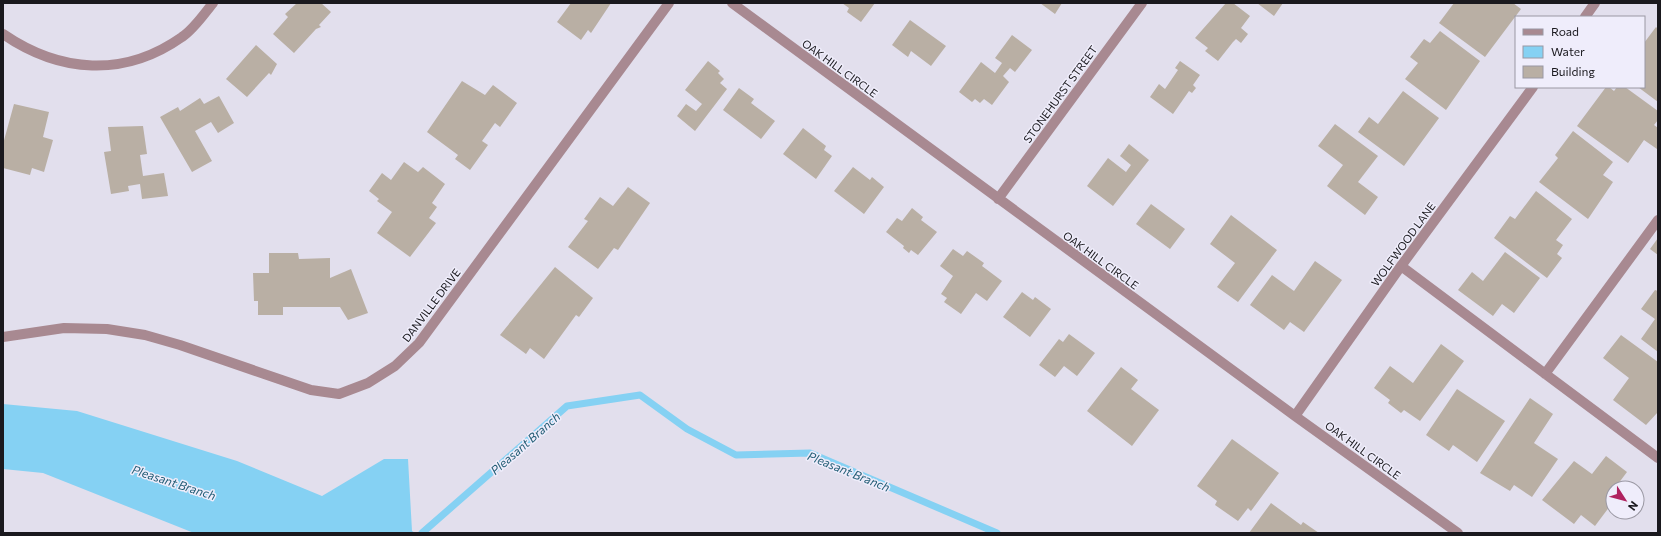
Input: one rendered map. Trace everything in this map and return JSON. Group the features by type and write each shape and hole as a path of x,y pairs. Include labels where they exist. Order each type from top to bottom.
{"street":[{"path":"3,34 24,49 67,64 110,67 144,58 183,36 213,3"},
{"name":"DANVILLE DRIVE","path":"3,337 64,328 107,329 145,335 180,345 311,390 339,394 368,383 395,366 419,343 669,3"},
{"name":"OAK HILL CIRCLE","path":"732,3 1294,416 1458,533"},
{"name":"STONEHURST STREET","path":"998,198 1142,3"},
{"path":"1586,16 1595,3"},
{"name":"WOLFWOOD LANE","path":"1294,416 1401,266 1532,88"},
{"path":"1545,374 1658,220"},
{"path":"1401,266 1658,458"}],"water":[{"path":"3,404 77,411 237,461 322,496 384,459 408,459 412,531 415,533 194,533 43,473 3,469"}],"building":[{"path":"297,3 321,3 331,12 319,25 321,27 316,29 294,53 273,34 288,17 285,14"},
{"path":"571,3 611,3 591,33 588,30 581,40 557,22"},
{"path":"842,3 875,3 861,22 847,12 849,8"},
{"path":"1040,3 1062,3 1055,14"},
{"path":"1226,3 1233,3 1250,16 1241,28 1248,34 1241,43 1236,39 1218,61 1205,51 1208,48 1195,38"},
{"path":"1257,3 1283,3 1274,16"},
{"path":"1454,3 1513,3 1521,9 1485,57 1439,23"},
{"path":"910,20 946,46 931,66 911,51 908,57 892,45"},
{"path":"1656,27 1658,29 1658,102 1639,88 1645,88 1645,42"},
{"path":"1440,31 1480,61 1446,110 1405,79 1418,63 1410,57 1424,39 1430,43"},
{"path":"1012,35 1032,50 1015,72 1010,68 1003,76 1009,82 992,105 984,99 980,103 975,99 972,102 959,92 981,62 995,73 1002,63 995,58"},
{"path":"256,45 277,64 271,75 269,73 247,97 226,79"},
{"path":"708,61 720,71 718,73 724,79 720,83 727,89 695,131 677,116 686,104 696,111 702,104 685,90"},
{"path":"1180,61 1200,75 1193,85 1196,88 1192,93 1189,91 1173,114 1150,97 1159,84 1165,89 1178,70 1175,68"},
{"path":"462,81 485,95 493,85 517,103 500,127 495,123 482,141 488,145 470,170 455,159 458,155 427,132"},
{"path":"739,88 754,99 751,103 775,121 761,139 723,110"},
{"path":"1605,88 1610,88 1614,91 1616,88 1626,88 1658,111 1658,120 1654,125 1658,128 1657,149 1644,140 1628,163 1577,126"},
{"path":"1403,91 1439,118 1404,166 1358,132 1369,117 1378,124"},
{"path":"219,96 234,123 218,133 211,122 195,131 212,161 192,172 160,117 178,107 180,111 200,98 204,104"},
{"path":"14,104 49,112 43,137 53,140 44,172 32,168 30,175 3,168 3,144"},
{"path":"1335,124 1378,156 1358,182 1378,197 1365,215 1327,186 1343,165 1318,146"},
{"path":"143,126 147,154 140,155 143,176 164,173 168,196 142,199 140,184 128,186 129,191 111,194 104,152 111,151 108,127"},
{"path":"803,128 826,146 824,150 832,156 816,179 783,154"},
{"path":"1573,131 1613,162 1603,175 1613,182 1588,219 1539,182 1558,158 1555,155"},
{"path":"1129,144 1149,160 1113,206 1087,186 1108,158 1126,172 1131,165 1120,156"},
{"path":"404,162 418,172 423,167 445,184 432,203 437,207 429,218 436,223 410,257 377,233 392,212 377,201 379,199 369,191 382,173 391,180"},
{"path":"853,167 870,180 872,177 884,187 864,214 834,191"},
{"path":"628,187 650,203 618,250 614,248 598,269 568,247 588,221 584,219 600,197 613,206"},
{"path":"1536,191 1572,219 1556,240 1563,245 1557,254 1562,258 1547,278 1494,238 1510,216 1515,219"},
{"path":"1151,204 1185,229 1170,249 1136,224"},
{"path":"912,208 923,217 921,220 937,232 918,255 911,250 909,253 903,248 904,246 886,232 897,218 902,221"},
{"path":"1231,215 1277,250 1238,302 1217,287 1235,263 1210,244"},
{"path":"1658,238 1658,255 1650,249"},
{"path":"953,249 963,256 967,251 984,263 982,266 1002,281 987,301 976,293 961,314 944,302 947,298 941,294 953,276 940,266"},
{"path":"1505,252 1540,278 1514,313 1502,304 1493,316 1458,290 1472,272 1483,281"},
{"path":"269,253 298,253 299,259 330,258 330,278 351,269 368,313 348,320 340,307 283,307 283,315 258,315 258,301 254,301 253,273 269,273"},
{"path":"1315,261 1342,280 1304,332 1290,322 1284,330 1250,305 1272,275 1294,291"},
{"path":"555,267 593,298 579,317 576,315 544,359 530,348 526,354 500,335"},
{"path":"1655,290 1658,291 1658,352 1641,339 1655,319 1641,309"},
{"path":"1022,292 1033,300 1035,297 1051,309 1030,337 1003,317"},
{"path":"1069,334 1095,353 1077,376 1064,366 1055,377 1039,365 1059,339 1063,342"},
{"path":"1621,335 1658,362 1658,412 1646,425 1613,400 1629,378 1603,358"},
{"path":"1441,344 1464,361 1420,421 1404,410 1401,413 1388,403 1390,400 1374,388 1390,366 1413,383"},
{"path":"1121,367 1138,380 1131,389 1159,410 1132,446 1087,411"},
{"path":"1457,389 1505,421 1477,462 1453,445 1449,451 1426,435"},
{"path":"1530,398 1553,414 1534,443 1558,459 1532,497 1514,485 1510,491 1480,473"},
{"path":"1232,439 1279,473 1251,511 1248,508 1238,521 1215,505 1217,501 1197,486"},
{"path":"1606,456 1627,472 1621,480 1605,480 1605,513 1595,526 1581,515 1574,524 1542,500 1574,461 1592,474"},
{"path":"1271,503 1301,525 1303,522 1319,533 1249,533"}],"waterway":[{"name":"Pleasant Branch","path":"422,533 567,406 640,395 687,429 736,455 810,453 997,533"}]}
